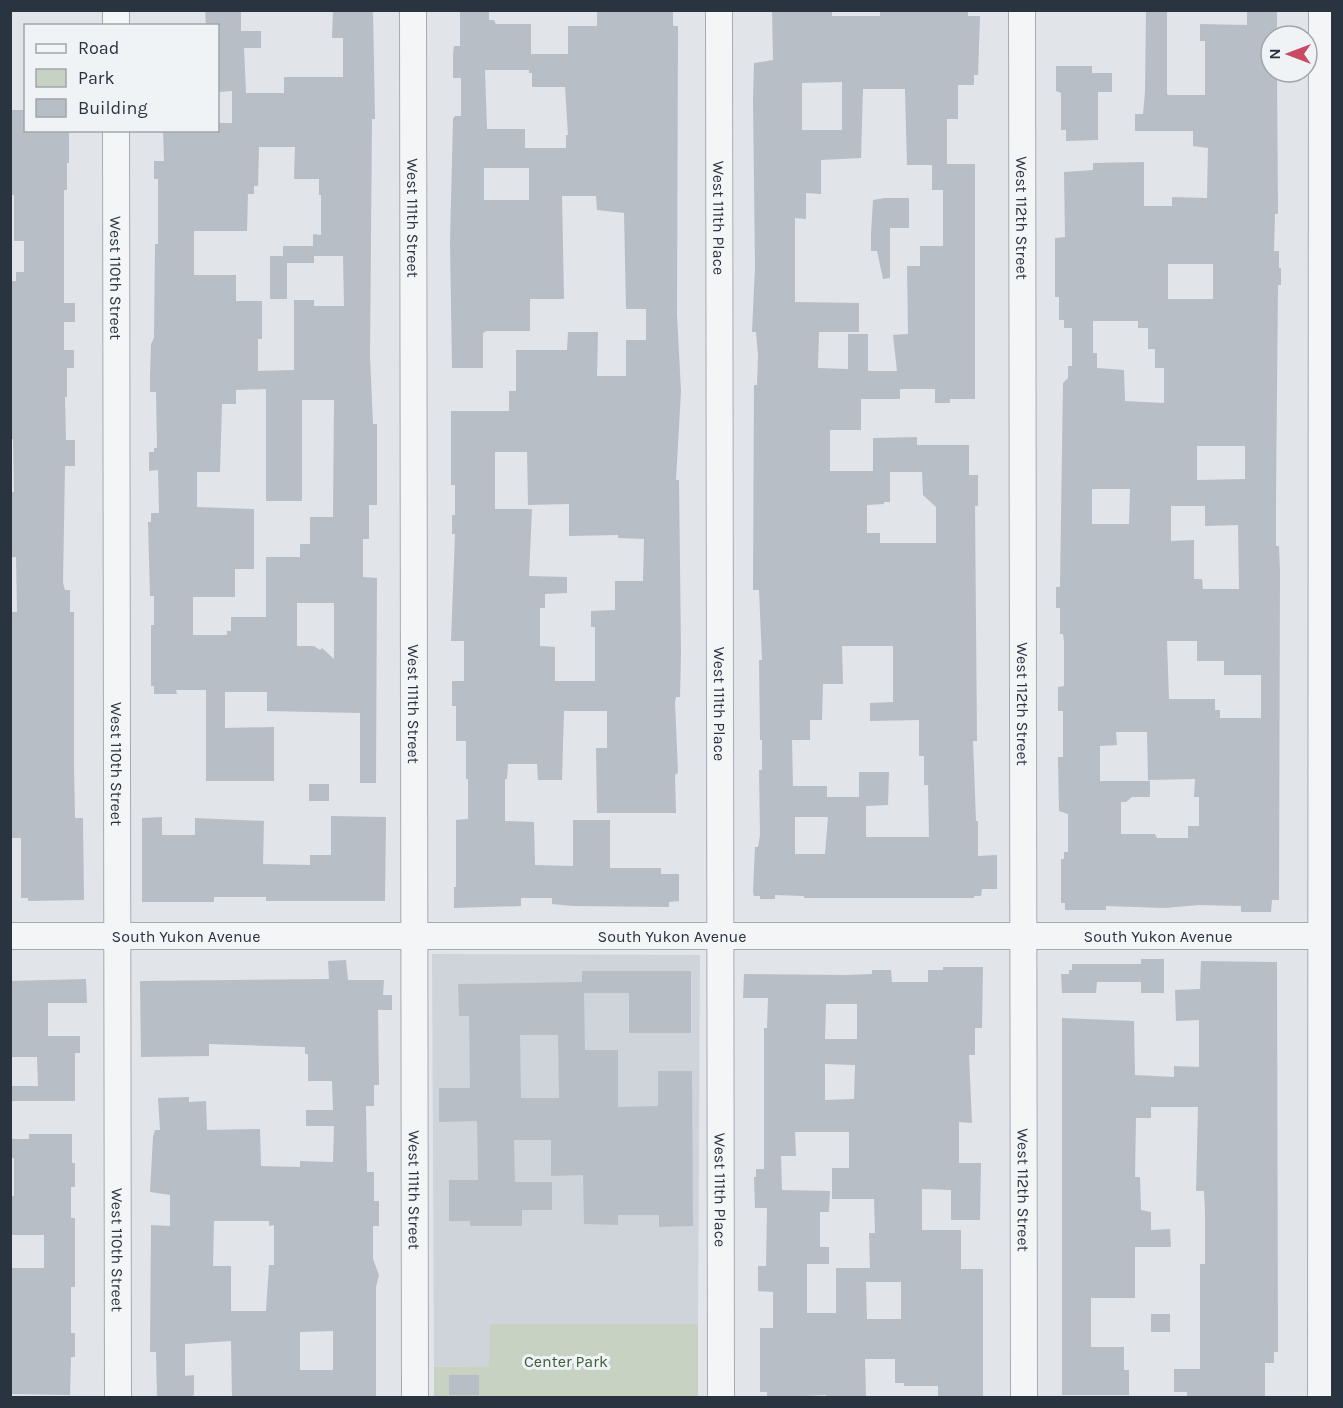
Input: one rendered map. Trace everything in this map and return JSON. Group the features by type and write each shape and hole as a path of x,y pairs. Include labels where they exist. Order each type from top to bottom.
{"street":[{"name":"West 111th Street","path":"413,10 415,1398"},
{"name":"West 111th Place","path":"719,10 721,1398"},
{"name":"West 112th Street","path":"1022,10 1024,1398"},
{"path":"1321,1398 1326,935 1322,10"},
{"name":"West 110th Street","path":"116,132 118,1398"},
{"name":"South Yukon Avenue","path":"10,936 1326,935"}],"shaded area":[{"path":"432,954 700,955 698,1324 490,1324 490,1366 434,1367"}],"green space":[{"name":"Center Park","path":"490,1324 698,1324 698,1397 434,1397 434,1367 489,1366"}],"building":[{"path":"205,10 241,10 241,31 261,31 261,48 244,48 246,93 284,93 284,77 343,77 343,38 332,38 333,10 373,10 375,119 372,119 370,356 373,424 377,424 377,505 369,505 369,539 363,539 363,577 377,578 376,783 360,783 360,713 267,711 267,692 225,692 225,728 274,727 274,781 206,781 206,690 176,690 177,694 154,694 154,686 151,686 151,625 154,625 154,596 150,596 148,522 151,522 151,513 159,513 158,470 149,471 149,452 154,452 154,448 157,448 156,392 150,392 151,344 154,338 155,244 158,244 158,179 154,179 154,161 164,161 163,132 219,132 219,123 232,123 232,91 219,92 219,24 206,24","holes":["259,147 295,147 294,179 319,179 321,235 313,234 313,246 283,246 283,256 270,256 270,299 287,299 287,263 314,263 314,256 343,256 344,306 314,306 314,300 294,300 294,370 258,371 258,339 262,339 262,301 236,301 236,275 194,275 194,231 247,231 248,194 254,194 254,186 258,186","266,389 266,501 302,501 302,400 334,400 333,517 310,517 310,544 300,544 300,557 266,557 266,617 231,617 231,631 227,631 227,635 193,635 193,597 235,597 235,569 254,569 254,509 197,507 197,472 220,472 222,404 236,404 236,390","297,603 334,603 334,659 322,648 320,650 314,646 297,646"]},
{"path":"460,10 489,10 489,20 494,20 496,24 531,24 531,54 568,54 568,26 597,26 597,10 673,10 673,26 678,26 677,315 681,391 676,480 679,480 681,652 680,697 676,697 675,702 678,773 675,775 676,813 597,813 596,748 607,748 607,711 564,711 562,780 538,780 537,764 508,764 507,779 505,779 505,821 534,822 535,865 573,866 573,820 610,820 610,868 661,868 661,874 679,874 679,901 669,902 669,907 573,906 552,904 552,898 521,898 521,906 454,908 456,820 468,819 468,779 466,779 466,741 456,741 456,706 452,706 452,681 464,681 464,641 451,641 455,534 452,534 452,515 455,515 455,485 451,485 451,411 509,411 509,391 516,391 516,350 567,350 568,332 598,332 597,376 626,376 626,340 646,340 646,309 626,309 624,213 597,210 596,196 562,196 564,299 530,299 530,331 487,331 483,333 483,368 452,368 450,242 453,119 455,116 461,116 461,78 453,78 453,54 454,46 460,46","holes":["485,70 529,70 529,73 532,73 532,87 565,87 568,135 566,135 566,148 525,148 525,129 487,129","484,168 529,168 529,200 484,200","495,452 527,452 528,505 569,504 569,536 618,535 618,538 644,539 643,581 615,581 615,610 591,611 591,627 595,627 595,681 555,681 555,647 540,646 540,608 545,608 545,594 567,593 567,577 529,576 532,509 495,509"]},
{"path":"772,10 832,10 832,16 880,16 880,10 968,10 968,16 980,16 978,75 974,75 974,85 958,85 958,119 947,119 947,164 975,164 975,399 950,399 950,403 935,403 935,389 900,389 900,399 861,399 861,430 830,430 830,471 873,471 873,438 917,437 917,445 969,445 969,475 978,475 978,506 975,506 977,741 973,741 978,856 997,855 997,889 982,889 981,896 974,896 974,898 804,898 804,896 775,895 775,899 760,899 760,896 754,896 753,892 755,847 758,847 760,835 759,770 762,770 762,740 760,740 759,660 762,660 759,590 753,590 754,385 757,385 758,356 756,332 752,332 755,267 753,99 754,63 773,60","holes":["842,82 842,130 802,130 802,83","863,89 905,89 907,165 932,165 932,190 943,190 943,246 920,246 920,266 907,266 908,334 893,335 897,371 868,371 868,334 848,334 848,369 818,368 819,332 859,332 859,303 795,302 795,218 806,219 806,193 821,194 821,160 861,158","890,472 922,472 923,495 936,507 936,543 880,543 880,533 867,533 867,505 890,502","842,646 893,646 893,702 870,703 870,721 919,720 919,756 924,756 924,785 928,785 929,837 866,837 866,806 888,805 889,772 859,772 859,797 827,797 827,786 793,786 792,740 810,740 810,720 822,720 823,684 843,684","795,817 828,817 825,854 795,854"]},
{"path":"1146,10 1167,10 1167,94 1205,95 1205,41 1200,41 1200,24 1247,25 1247,10 1277,10 1277,24 1259,24 1259,84 1277,84 1278,214 1275,214 1274,251 1279,251 1279,268 1281,268 1281,285 1278,285 1276,498 1276,546 1279,546 1280,572 1279,900 1272,900 1271,912 1241,912 1241,906 1199,905 1165,908 1106,906 1106,910 1065,910 1065,903 1061,903 1061,859 1064,859 1064,852 1068,852 1068,814 1059,811 1058,757 1063,757 1063,711 1058,711 1058,687 1064,686 1064,642 1063,634 1060,634 1060,608 1056,608 1056,587 1060,587 1063,383 1068,378 1068,366 1072,366 1072,328 1064,328 1064,320 1059,320 1059,297 1055,297 1055,238 1065,237 1064,172 1093,170 1093,163 1144,162 1144,206 1172,206 1172,197 1207,198 1208,148 1193,146 1193,131 1135,131 1135,114 1143,114","holes":["1168,264 1213,264 1213,299 1168,299","1093,321 1138,321 1138,328 1148,328 1148,349 1155,349 1155,368 1164,368 1164,403 1125,401 1124,370 1097,368 1097,353 1093,353","1197,446 1245,446 1245,479 1197,480","1092,489 1130,489 1129,524 1092,524","1171,506 1205,506 1205,526 1238,525 1239,589 1203,589 1202,579 1194,579 1194,540 1171,541","1167,641 1197,641 1197,661 1224,661 1224,675 1261,675 1261,718 1220,718 1220,710 1215,710 1215,699 1169,699","1116,732 1147,732 1148,780 1195,779 1194,797 1199,797 1199,826 1188,826 1188,838 1157,838 1155,834 1121,834 1121,802 1126,802 1132,797 1150,797 1150,781 1100,781 1100,746 1117,745"]},
{"path":"1056,66 1092,66 1092,73 1112,73 1112,92 1098,92 1098,140 1066,141 1066,130 1061,130 1061,93 1056,91"},
{"path":"10,110 24,110 24,132 69,132 67,190 64,190 64,303 75,303 75,322 64,322 64,350 74,350 74,368 67,368 67,397 65,397 66,440 75,440 75,466 65,466 63,583 65,590 70,590 70,612 74,612 75,818 83,818 84,900 28,901 28,898 21,898 21,838 10,838 10,612 17,612 16,557 10,557 10,492 14,492 13,439 10,439 10,281 16,281 16,272 24,272 24,241 14,241 14,195 10,195"},
{"path":"909,198 909,228 890,228 890,278 883,279 877,251 871,251 871,234 873,200"},
{"path":"309,784 329,784 329,801 309,801"},
{"path":"331,816 386,817 385,901 266,901 266,897 214,897 214,902 142,902 142,818 162,817 162,835 195,835 195,818 264,821 263,864 310,865 310,855 331,855"},
{"path":"1141,959 1164,959 1164,993 1141,993 1141,982 1097,982 1096,993 1062,993 1061,974 1069,974 1072,964 1141,964"},
{"path":"346,960 348,980 384,980 383,995 392,995 392,1010 378,1010 379,1085 374,1085 374,1106 366,1106 367,1172 374,1172 374,1201 379,1201 379,1226 373,1226 373,1259 379,1275 376,1287 376,1398 232,1398 231,1341 185,1344 185,1376 194,1375 194,1395 188,1398 157,1398 156,1352 150,1352 151,1225 170,1226 170,1195 150,1192 153,1137 155,1130 160,1130 158,1098 189,1097 189,1102 206,1101 207,1130 260,1129 261,1166 300,1167 300,1161 333,1162 334,1126 306,1126 306,1110 333,1110 332,1081 308,1081 308,1054 305,1054 305,1047 209,1044 209,1056 141,1057 140,981 329,979 328,961","holes":["214,1221 269,1221 269,1226 274,1225 274,1265 269,1265 266,1311 231,1311 231,1266 213,1266","333,1331 333,1370 300,1370 300,1332"]},
{"path":"1201,961 1277,962 1278,1352 1274,1352 1274,1363 1265,1363 1265,1398 1187,1398 1187,1392 1174,1392 1174,1369 1200,1369 1200,1264 1205,1264 1205,1211 1204,1191 1196,1191 1198,1107 1151,1107 1151,1118 1136,1118 1135,1177 1140,1177 1141,1210 1151,1212 1151,1230 1170,1229 1171,1247 1135,1247 1135,1298 1091,1298 1091,1347 1124,1347 1124,1370 1129,1370 1129,1395 1062,1395 1062,1018 1134,1021 1135,1075 1174,1077 1174,1066 1199,1067 1199,1020 1176,1021 1175,990 1200,989"},
{"path":"943,967 983,967 982,1028 975,1028 975,1055 969,1055 972,1123 959,1122 959,1163 981,1163 980,1220 951,1220 951,1190 922,1189 922,1230 961,1230 961,1269 983,1269 983,1398 938,1398 938,1386 904,1386 904,1383 895,1383 895,1359 865,1359 866,1398 826,1398 826,1395 767,1398 767,1392 760,1392 760,1328 773,1328 773,1292 758,1291 758,1266 766,1266 767,1208 755,1208 754,1177 756,1177 756,1169 764,1169 764,1028 767,1028 768,998 743,998 744,974 847,975 872,974 872,970 891,970 892,982 928,982 928,970 943,970","holes":["826,1004 857,1004 857,1039 825,1039","825,1064 855,1065 854,1099 825,1100","795,1132 849,1132 849,1168 832,1168 832,1199 874,1199 875,1233 869,1233 870,1268 836,1268 836,1313 807,1313 807,1264 829,1264 829,1247 820,1247 820,1212 829,1212 830,1191 782,1190 781,1156 796,1156","866,1282 901,1282 901,1319 867,1319"]},
{"path":"582,971 691,971 691,1033 629,1033 629,993 584,993 585,1050 618,1050 618,1107 658,1106 658,1071 692,1071 693,1226 659,1227 659,1215 618,1215 618,1225 584,1224 583,1175 551,1176 551,1140 514,1140 515,1182 552,1182 552,1210 522,1210 522,1226 470,1226 470,1221 449,1221 449,1180 478,1180 477,1121 439,1122 439,1088 470,1088 469,1016 459,1016 458,984 582,982","holes":["520,1035 558,1035 559,1098 521,1098"]},
{"path":"86,979 87,1003 48,1003 48,1036 80,1036 80,1053 75,1053 75,1101 10,1101 10,1086 38,1086 37,1057 11,1057 10,981"},
{"path":"29,1134 72,1134 75,1187 71,1187 71,1218 75,1218 75,1287 71,1287 71,1333 75,1333 75,1357 71,1357 70,1395 10,1394 10,1268 44,1268 44,1235 10,1235 10,1196 14,1196 14,1158 10,1158 10,1139 29,1139"},
{"path":"1151,1314 1170,1314 1170,1332 1151,1332"},
{"path":"449,1375 479,1375 479,1395 449,1395"}]}
